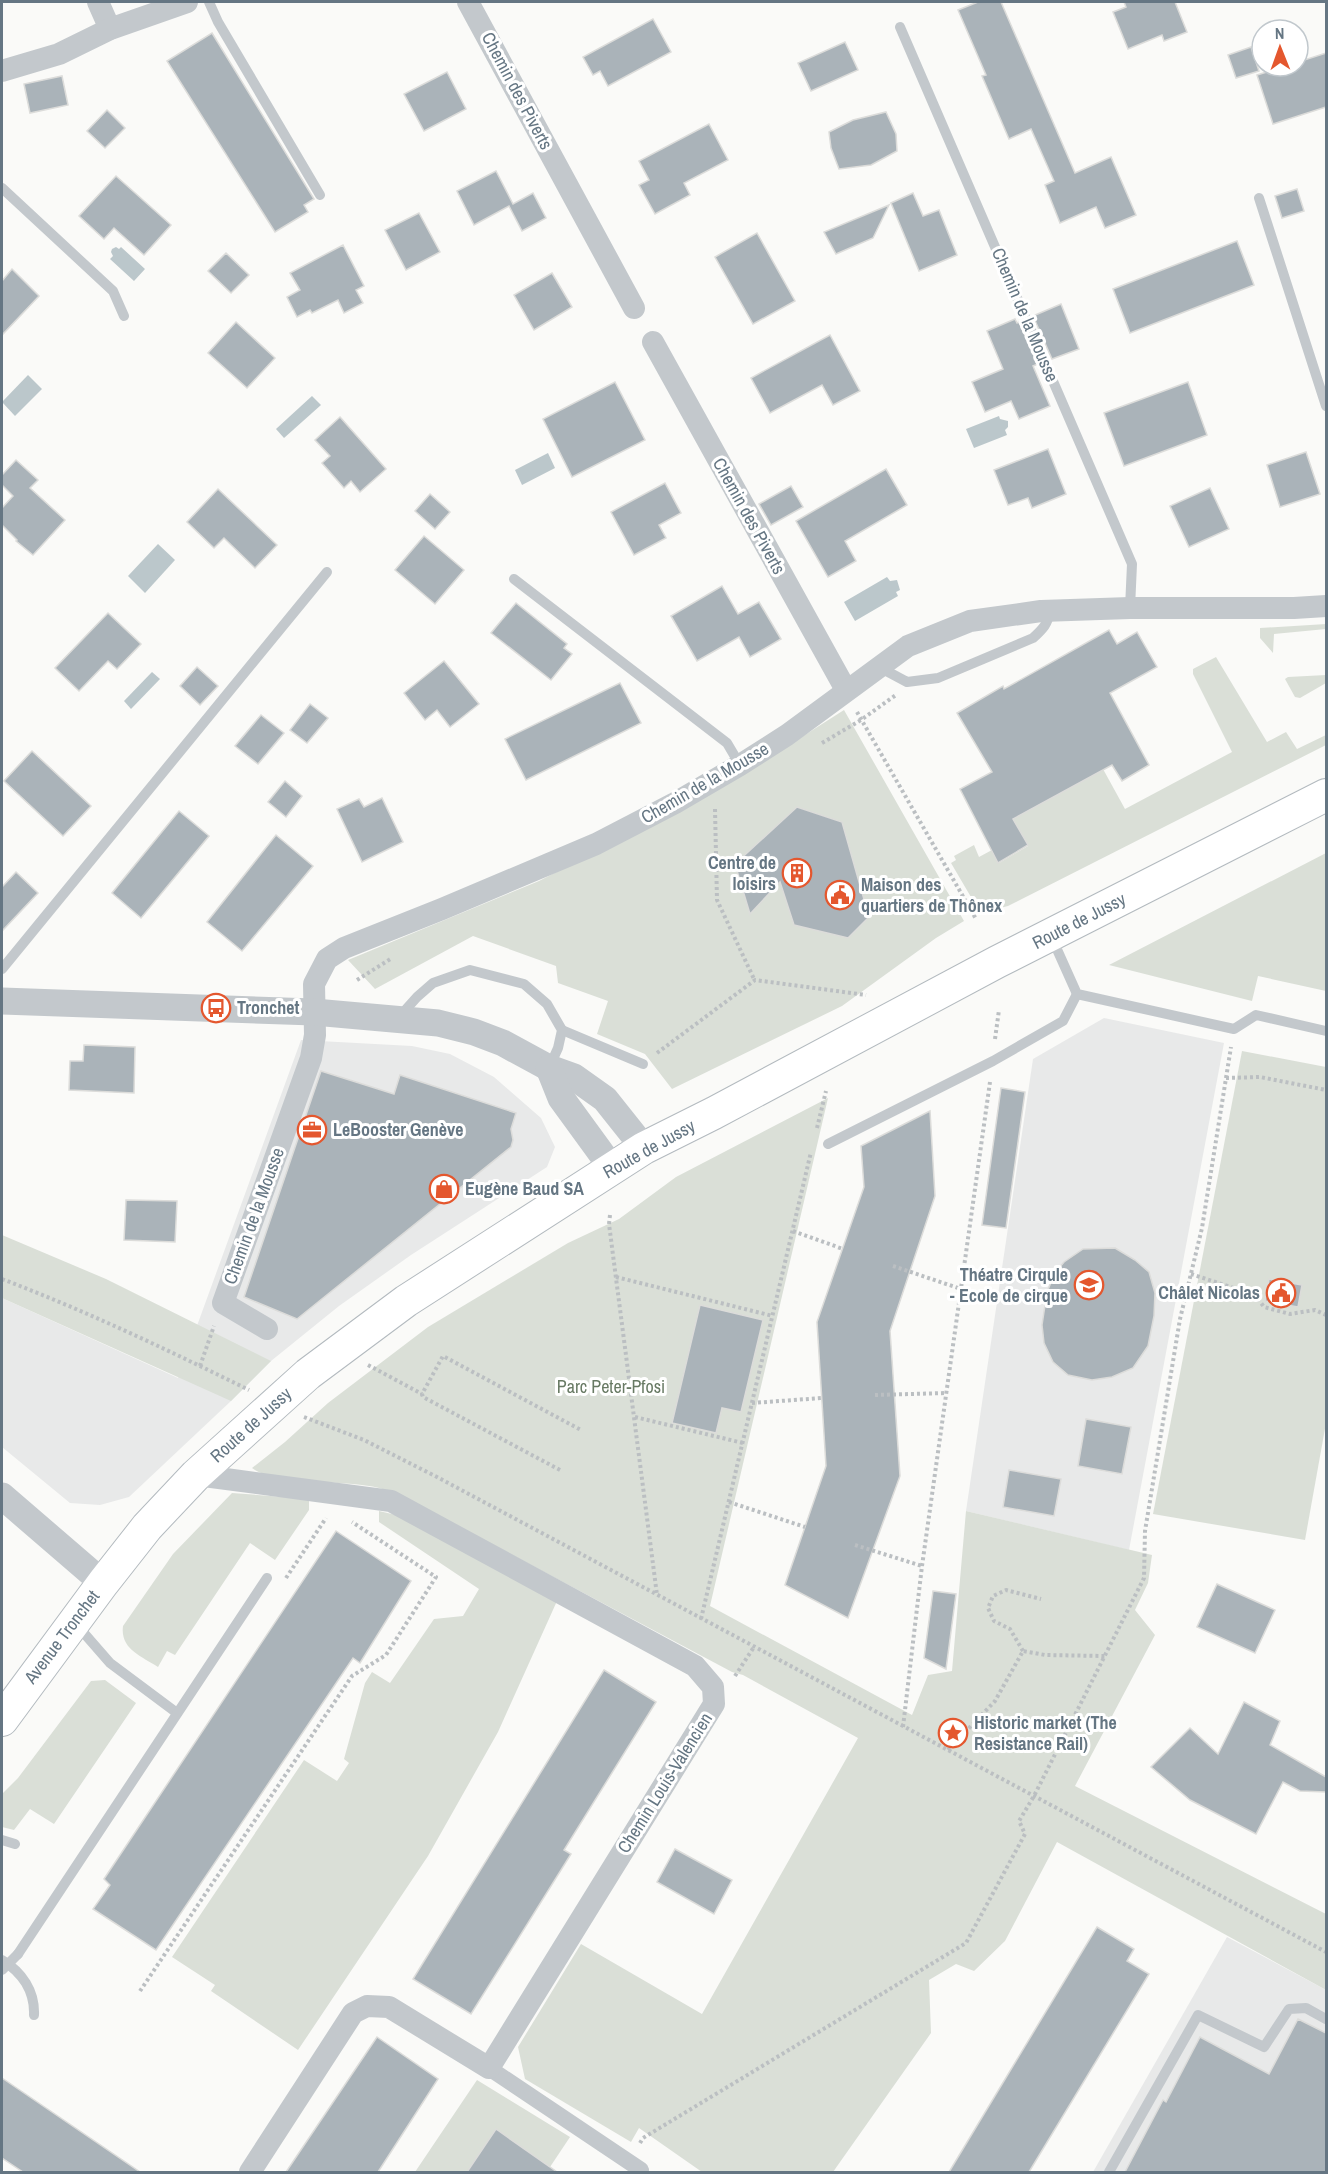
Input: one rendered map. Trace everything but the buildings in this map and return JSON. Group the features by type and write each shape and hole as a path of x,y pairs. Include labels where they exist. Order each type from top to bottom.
{"main road":[{"name":"Route de Jussy","path":"102,1583 147,1527 196,1475 308,1374 406,1301 612,1168 644,1148 717,1112 997,962 1326,795"},
{"name":"Avenue Tronchet","path":"2,1720 102,1583"}],"street":[{"path":"98,2 110,29"},
{"path":"2,71 59,54 110,29 187,2"},
{"name":"Chemin des Piverts","path":"468,2 634,308"},
{"name":"Chemin des Piverts","path":"653,342 846,690"},
{"name":"Chemin de la Mousse","path":"267,1329 223,1303 310,1058 315,1035 314,984 327,959 344,948 596,844 675,803 787,735 908,645 970,621 1050,610 1326,606"},
{"path":"2,1001 314,1012 438,1023 474,1032 503,1043 549,1068 574,1077 605,1099 644,1148"},
{"path":"549,1068 561,1098 579,1119 612,1168"},
{"name":"Chemin Louis-Valencien","path":"196,1475 342,1505 391,1501 695,1666 713,1687 714,1704 489,2068"},
{"path":"2,1496 102,1583"},
{"path":"250,2172 353,2013 367,2006 389,2007 489,2068 635,2166"}],"lane":[{"path":"209,2 218,22 320,195"},
{"name":"Chemin de la Mousse","path":"900,27 1132,564 1130,608"},
{"path":"2,188 113,291 123,316"},
{"path":"1259,198 1326,406"},
{"path":"2,969 327,572"},
{"path":"514,579 727,743 740,765"},
{"path":"878,667 907,682 938,678 1034,638 1046,625 1050,610"},
{"path":"828,1144 993,1061 1064,1021 1077,994 1051,936"},
{"path":"399,1018 433,983 470,970 524,984 546,1004 562,1030 643,1065"},
{"path":"1077,994 1234,1029 1256,1015 1326,1031"},
{"path":"549,1068 558,1048 562,1030"},
{"path":"2,1970 18,1954 267,1578"},
{"path":"74,1621 110,1663 177,1713"},
{"path":"2,1840 15,1844"},
{"path":"2,1960 12,1966 27,1983 34,2004 34,2015"},
{"path":"1109,2172 1198,2015 1264,2047 1289,2009 1306,2008 1326,2019"}],"path":[{"path":"846,690 976,919"},
{"path":"714,806 717,900 755,980"},
{"path":"643,1065 755,980 866,995"},
{"path":"903,1727 922,1566 999,1010"},
{"path":"635,2166 643,2138 966,1943 1025,1834 1019,1821 1034,1796 1144,1578 1145,1531 1180,1319 1203,1228 1234,1029"},
{"path":"1226,1078 1260,1077 1326,1090"},
{"path":"816,1133 825,1091"},
{"path":"701,1619 813,1144"},
{"path":"610,1215 609,1224 657,1595"},
{"path":"792,1231 843,1249"},
{"path":"893,1266 962,1289"},
{"path":"1191,1274 1255,1295 1264,1307 1290,1314 1315,1310 1326,1315"},
{"path":"616,1277 773,1316"},
{"path":"2,1279 180,1356"},
{"path":"200,1366 223,1303"},
{"path":"422,1394 443,1356 581,1430"},
{"path":"368,1365 560,1470"},
{"path":"875,1395 947,1393"},
{"path":"752,1403 822,1398"},
{"path":"635,1417 742,1443"},
{"path":"364,1440 1326,1952"},
{"path":"729,1502 805,1527"},
{"path":"140,1991 352,1676 386,1655 436,1577 342,1505 325,1518 287,1578 267,1578"},
{"path":"855,1545 922,1566"},
{"path":"1041,1599 1006,1590 993,1596 988,1608 994,1621 1010,1629 1023,1651 1044,1655 1106,1656"},
{"path":"713,1687 736,1675 754,1647"},
{"path":"948,1750 994,1701 1023,1651"}],"shaded area":[{"path":"116,247 119,249 121,247 145,269 134,281 110,259 113,256 112,249"},
{"path":"28,375 42,389 15,416 2,402"},
{"path":"312,396 321,405 284,438 276,429"},
{"path":"999,416 1000,419 1008,421 1008,427 1005,430 1007,435 974,448 966,429"},
{"path":"548,453 555,468 522,485 515,470"},
{"path":"158,544 175,560 145,593 128,576"},
{"path":"887,577 890,581 897,580 900,590 896,592 898,596 855,621 844,602"},
{"path":"152,672 160,679 131,709 124,701"},
{"name":"Théatre Cirqule - Ecole de cirque","path":"1104,1018 1224,1043 1129,1550 966,1511 1033,1059"},
{"path":"301,1040 412,1046 450,1054 494,1077 541,1118 555,1147 547,1167 411,1255 339,1306 271,1361 129,1497 100,1505 70,1503 2,1447 2,1298 178,1378"},
{"path":"1227,1937 1326,1990 1326,2172 1093,2172"}],"green space":[{"path":"1326,624 1326,629 1274,634 1273,653 1260,638 1260,628"},
{"path":"1216,657 1267,742 1286,732 1297,749 1326,735 1326,745 1008,906 988,911 978,909 951,863 956,860 954,856 974,845 979,857 992,850 999,863 1028,846 1013,819 1103,769 1125,809 1232,752 1193,674 1193,669"},
{"path":"1326,675 1326,683 1300,698 1295,697 1285,679 1288,677"},
{"path":"844,710 964,921 936,938 842,1006 672,1089 645,1054 597,1034 608,1001 558,983 556,966 473,936 375,989 348,960 539,881 731,782"},
{"path":"1326,853 1326,991 1258,976 1252,1001 1109,965"},
{"path":"1242,1051 1326,1067 1326,1423 1305,1540 1153,1514"},
{"name":"Parc Peter-Pfosi","path":"828,1098 710,1606 912,1715 928,1675 952,1671 966,1511 1152,1555 1148,1583 1135,1610 1155,1635 1075,1786 1326,1914 1326,1990 1057,1842 1005,1941 974,1971 956,1964 929,1980 931,2033 833,2172 702,2172 639,2128 631,2142 525,2079 518,2047 581,1944 702,2014 858,1738 413,1502 379,1488 365,1485 294,1480 263,1474 252,1468 328,1403 428,1327 568,1243 619,1219 676,1177"},
{"path":"2,1235 106,1279 271,1361 231,1401 2,1298"},
{"path":"232,1493 309,1499 309,1510 275,1560 250,1543 175,1655 167,1651 158,1667 128,1646 123,1634 123,1626 173,1554"},
{"path":"379,1511 396,1515 557,1601 498,1732 428,1856 298,2050 211,1991 215,1985 172,1957 304,1760 337,1781 349,1763 344,1759 365,1683 372,1672 390,1683 434,1619 463,1616 479,1589 379,1522"},
{"path":"105,1680 136,1703 54,1824 30,1809 14,1830 2,1827 2,1794 18,1778 91,1681"},
{"path":"477,2080 570,2137 550,2167 496,2129 467,2172 415,2172"}],"place":[{"name":"Centre de loisirs","path":"797,873"},
{"name":"Maison des quartiers de Thônex","path":"840,895"},
{"name":"Tronchet","path":"216,1008"},
{"name":"LeBooster Genève","path":"312,1130"},
{"name":"Eugène Baud SA","path":"444,1189"},
{"name":"Théatre Cirqule - Ecole de cirque","path":"1089,1285"},
{"name":"Châlet Nicolas","path":"1281,1293"},
{"name":"Historic market (The Resistance Rail)","path":"953,1733"}]}
